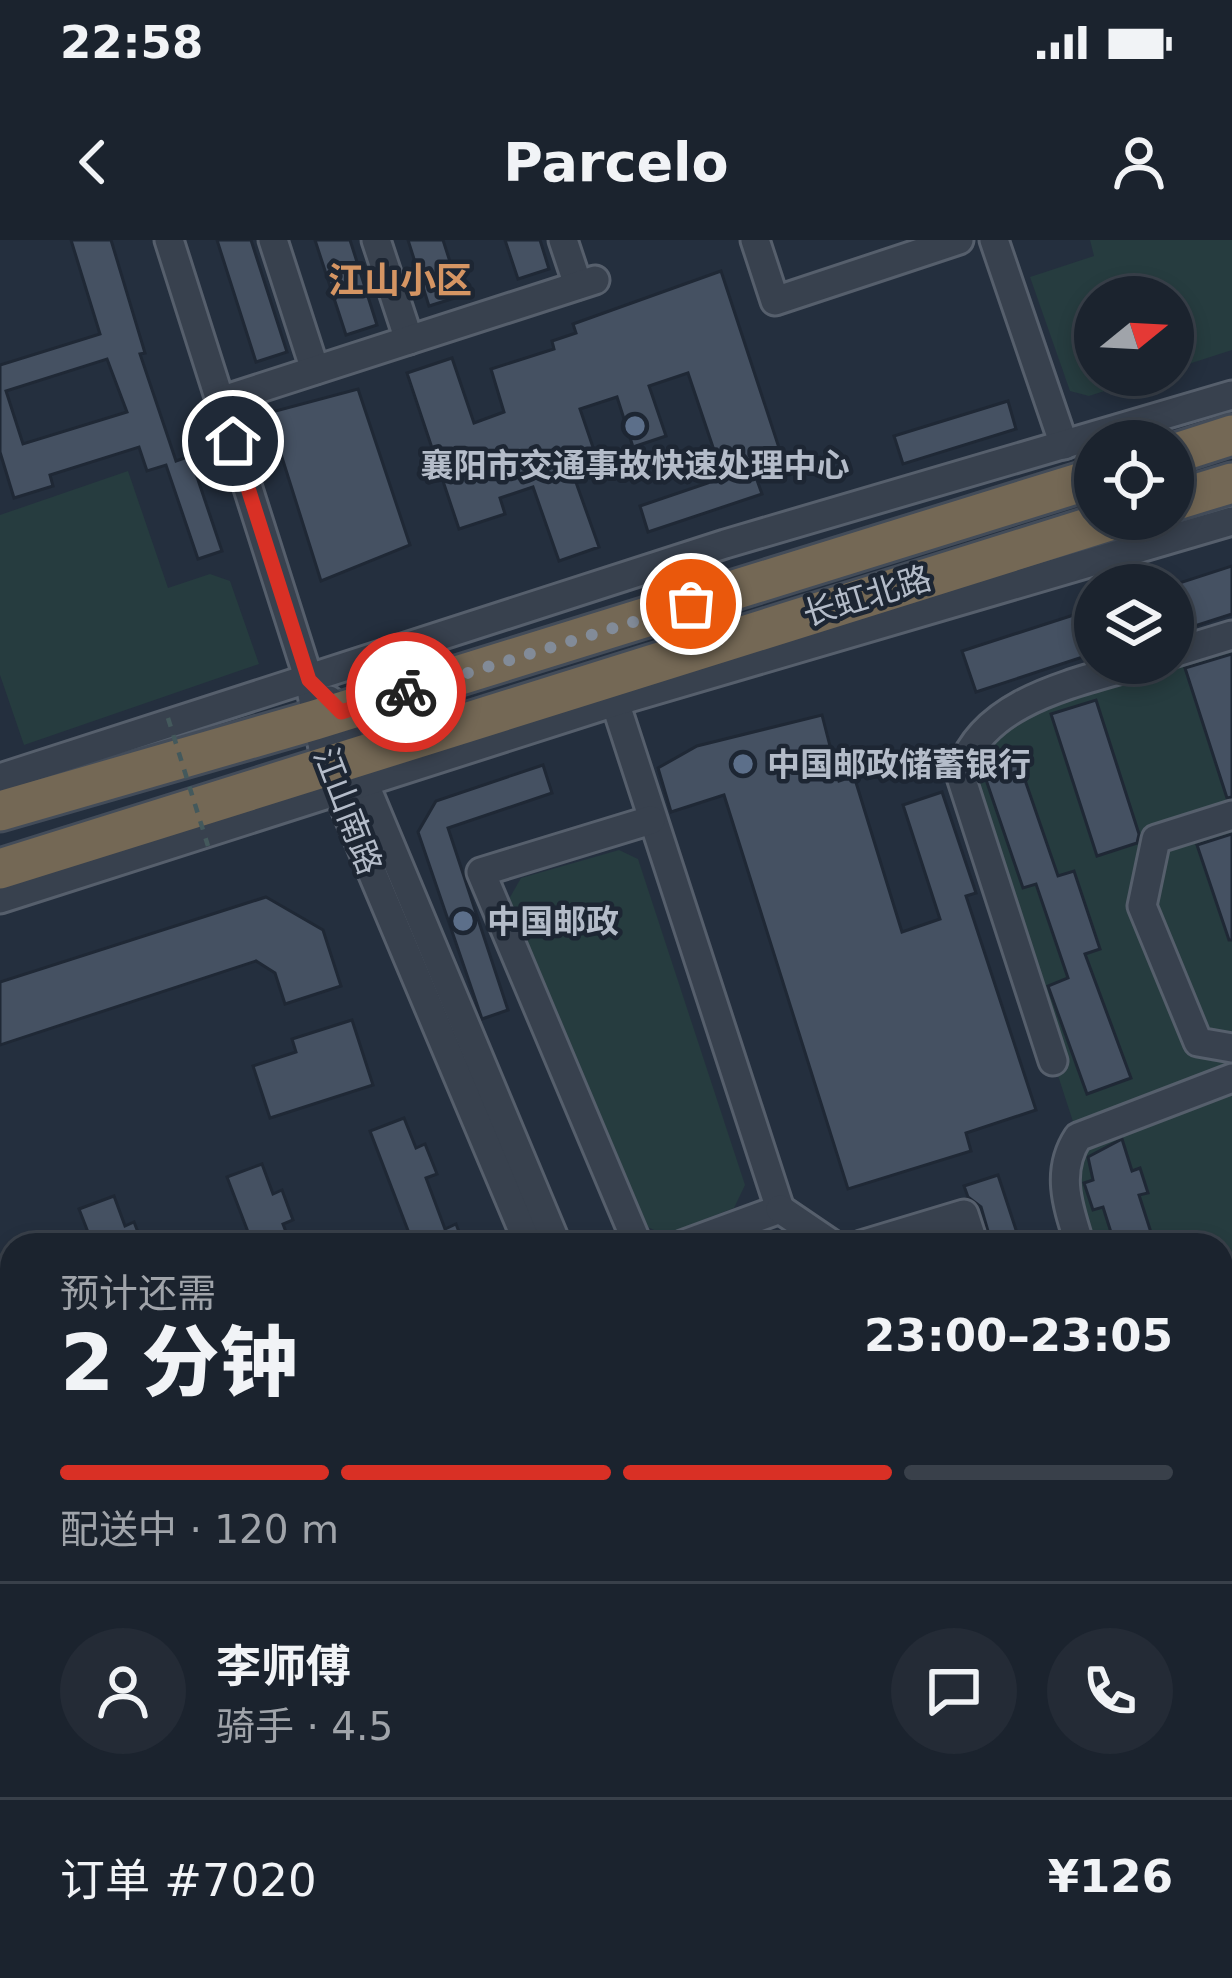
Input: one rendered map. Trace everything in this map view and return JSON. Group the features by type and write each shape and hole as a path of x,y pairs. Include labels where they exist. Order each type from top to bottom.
{"highway":[{"path":"1194,447 1232,435"},
{"path":"1194,495 1232,483"},
{"name":"长虹北路","path":"0,811 328,716 1074,485"},
{"name":"长虹北路","path":"0,869 346,774 1074,533"}],"street":[{"path":"170,240 309,680"},
{"path":"273,240 315,370"},
{"path":"376,240 409,340"},
{"path":"220,401 587,282 563,240"},
{"path":"755,240 776,301 958,240"},
{"path":"994,240 1064,445"},
{"path":"0,778 725,544 1232,395"},
{"path":"0,899 346,774 615,702 1232,521"},
{"path":"1194,647 1232,635"},
{"name":"江山南路","path":"309,680 328,716 346,774 524,1233"},
{"path":"1053,1060 960,774 968,744 992,723 1046,693 1075,684"},
{"path":"615,702 780,1208 816,1233"},
{"name":"江山南路","path":"346,774 552,1233"},
{"path":"1232,815 1156,839 1142,906 1198,1042 1232,1048"},
{"path":"633,1233 481,872 651,820"},
{"path":"1077,1233 1064,1186 1065,1157 1078,1137 1232,1078"},
{"path":"752,1233 780,1208"},
{"path":"901,1233 964,1214 970,1233"}],"path":[{"path":"168,718 208,846"}],"green space":[{"path":"1090,240 1232,240 1232,350 1194,362 1194,276 1074,276 1074,392 1070,391 1030,277 1094,256"},
{"path":"128,471 168,588 210,574 230,581 259,664 24,745 0,675 0,515"},
{"path":"1232,635 1232,1233 1076,1233 1070,1215 1078,1137 960,774 992,723 1090,684 1194,684 1194,653"},
{"path":"619,850 638,859 745,1185 734,1208 669,1233 644,1225 509,899 521,878"}],"building":[{"path":"71,240 111,240 145,353 140,354 176,461 190,456 222,551 198,559 166,465 147,471 139,447 50,475 53,486 14,498 0,452 0,365 100,334","holes":["107,359 127,412 23,444 6,391"]},
{"path":"217,240 251,240 287,352 256,362"},
{"path":"315,240 350,240 377,325 346,335"},
{"path":"408,240 443,240 461,296 429,306"},
{"path":"505,240 540,240 549,269 518,279"},
{"path":"721,271 783,460 753,469 762,494 648,532 640,506 708,483 721,471 688,373 649,386 666,436 633,447 617,397 580,409 599,465 573,474 599,547 559,561 533,487 500,498 505,514 459,529 407,373 452,358 474,423 504,412 491,369 554,349 552,341 576,333 573,324"},
{"path":"358,389 410,545 321,581 268,413"},
{"path":"1008,401 1016,429 903,464 894,436"},
{"path":"1232,566 1232,614 1194,626 1194,578"},
{"path":"1074,615 1074,660 976,692 962,651"},
{"path":"1232,654 1232,797 1227,798 1190,684 1194,684 1194,665"},
{"path":"1096,700 1139,834 1137,843 1097,856 1051,714"},
{"path":"822,715 839,781 854,776 902,932 940,919 903,805 942,792 976,893 966,896 1036,1110 966,1133 971,1151 848,1189 724,795 671,812 658,768 697,746"},
{"path":"1015,751 1058,876 1074,871 1100,949 1085,954 1131,1078 1087,1094 1048,986 1068,978 1036,884 1023,888 982,768 986,761"},
{"name":"中国邮政","path":"543,765 552,793 448,828 508,1010 482,1019 418,832 436,801"},
{"path":"1232,834 1232,940 1229,940 1197,845"},
{"path":"266,897 323,930 341,986 285,1004 275,973 256,961 0,1045 0,982"},
{"path":"352,1020 373,1085 270,1118 253,1066 296,1052 292,1039"},
{"path":"404,1118 416,1148 425,1144 437,1174 426,1178 445,1229 456,1224 459,1233 409,1233 370,1131"},
{"path":"1122,1139 1132,1171 1140,1168 1148,1193 1139,1195 1151,1233 1111,1233 1103,1207 1093,1210 1084,1183 1093,1180 1088,1157"},
{"path":"262,1164 273,1194 282,1190 293,1220 283,1224 286,1233 248,1233 227,1177"},
{"path":"998,1175 1017,1233 989,1233 981,1207 968,1197 964,1186"},
{"path":"114,1196 125,1226 134,1222 138,1233 88,1233 79,1209"}],"way so far":[{"path":"406,692 691,604"}],"place":[{"name":"襄阳市交通事故快速处理中心","path":"635,426"},
{"name":"中国邮政储蓄银行","path":"743,764"},
{"name":"中国邮政","path":"463,921"}],"district":[{"name":"江山小区","path":"400,280"}],"route":[{"path":"233,441 309,680 341,712 406,692"}]}
